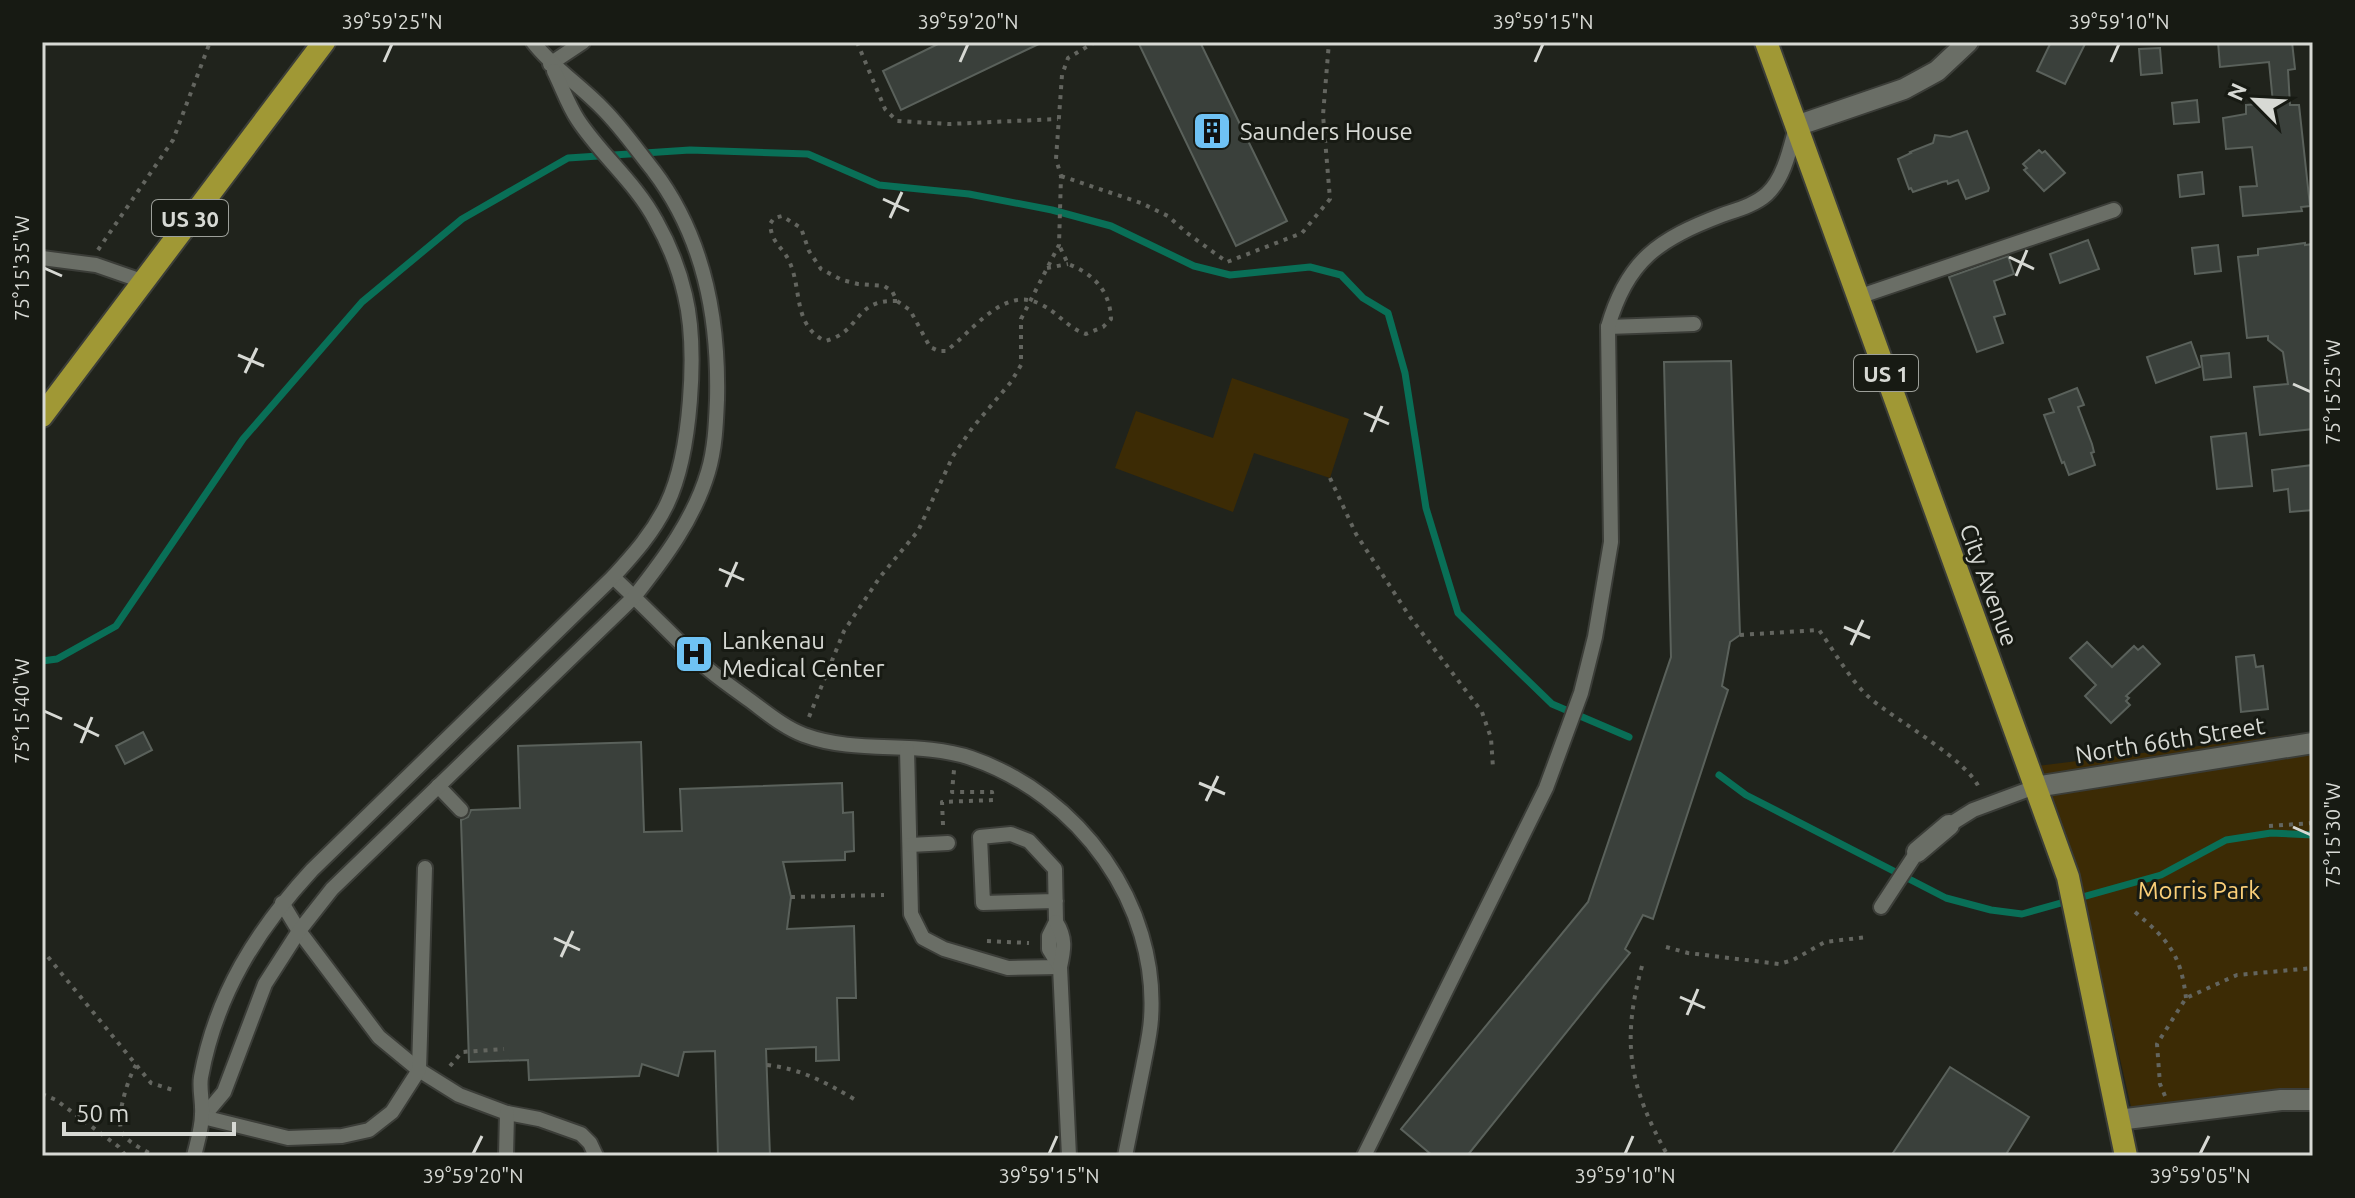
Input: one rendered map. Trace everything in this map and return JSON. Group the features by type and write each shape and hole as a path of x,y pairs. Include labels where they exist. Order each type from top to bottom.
{"highway":[{"name":"US 30","path":"42,416 324,42"},
{"name":"City Avenue","path":"1766,42 2068,877 2126,1156"}],"street":[{"path":"1796,126 1904,89 1937,71 1968,42"},
{"name":"North 66th Street","path":"2035,787 2313,743"},
{"path":"1917,852 1949,825"},
{"path":"2118,1120 2281,1100 2313,1100"}],"lane":[{"path":"194,1156 203,1117 200,1081 221,1006 238,969 282,903 312,870 613,577 648,538 668,502 681,458 689,398 690,336 685,296 671,251 655,218 578,120 550,64 533,42"},
{"path":"550,64 583,42"},
{"path":"203,1117 224,1092 265,984 299,931 332,889 634,597 670,551 708,472 716,431 718,371 709,289 695,243 655,172 603,109 550,64"},
{"path":"1364,1156 1546,788 1581,693 1595,637 1611,542 1608,327 1622,288 1649,252 1688,228 1754,203 1768,194 1787,160 1796,126"},
{"path":"1858,297 2114,210"},
{"path":"42,258 88,264 142,281"},
{"path":"1608,327 1694,324"},
{"path":"613,577 703,664 778,721 802,734 849,746 941,751 971,758 1029,787 1059,807 1080,827 1101,853 1136,920 1152,990 1151,1021 1125,1156"},
{"path":"907,749 911,914 923,938 944,949 1008,968 1060,967"},
{"path":"438,786 461,810"},
{"path":"1949,825 1986,805 2035,787"},
{"path":"1056,901 983,903 980,837 1011,834 1029,841 1055,869 1056,901 1056,922 1049,936 1049,949 1060,967 1069,1156"},
{"path":"910,845 946,843"},
{"path":"1881,907 1917,852"},
{"path":"203,1117 288,1138 342,1136 369,1130 392,1112 419,1070 425,868"},
{"path":"282,903 299,931 379,1037 419,1070 459,1095 507,1113 539,1119 581,1134 596,1156"},
{"path":"506,1156 507,1113"}],"path":[{"path":"88,264 173,140 210,42"},
{"path":"857,42 885,109 897,121 906,124 949,124 1058,119"},
{"path":"802,734 844,631 880,577 918,531 953,456 1021,365 1021,319 1059,245 1061,176 1056,159 1062,75 1068,58 1095,42"},
{"path":"1061,176 1141,203 1168,216 1227,262 1302,233 1330,199 1323,115 1329,42"},
{"path":"897,301 880,300 871,304 839,338 825,341 813,336 804,322 790,262 771,238 770,224 774,218 782,216 801,228 809,251 821,269 842,280 884,286 892,291 897,301 910,310 930,347 939,351 946,351 987,315 1010,301 1037,302 1086,334 1103,327 1111,319 1103,287 1079,268 1068,264 1047,268"},
{"path":"1059,245 1068,264"},
{"path":"1330,478 1356,534 1410,617 1482,712 1491,738 1493,768"},
{"path":"1740,635 1819,630 1870,698 1977,780 1986,805"},
{"path":"946,843 942,802 993,800 992,792 952,792 955,770"},
{"path":"2269,826 2313,823"},
{"path":"791,897 884,895"},
{"path":"2135,912 2163,936 2183,969 2186,998"},
{"path":"1666,947 1688,953 1779,964 1793,960 1825,942 1867,937"},
{"path":"978,941 1029,943"},
{"path":"48,957 151,1083 176,1091"},
{"path":"1642,966 1632,1004 1629,1041 1643,1110 1668,1156"},
{"path":"2173,1112 2160,1084 2157,1044 2186,998 2237,975 2313,968"},
{"path":"450,1066 462,1052 504,1049"},
{"path":"136,1065 127,1083 119,1126 123,1135 155,1156"},
{"path":"767,1065 817,1077 854,1099"},
{"path":"42,1094 56,1100 119,1147 126,1156"}],"green space":[{"path":"1232,378 1349,419 1330,478 1254,453 1233,512 1115,468 1136,411 1213,438"},
{"name":"Morris Park","path":"2313,732 2313,1089 2131,1107 2091,932 2037,766"}],"building":[{"path":"942,42 1043,42 901,110 883,71"},
{"name":"Saunders House","path":"1138,42 1200,42 1287,221 1236,246"},
{"path":"2051,42 2086,42 2065,84 2037,71"},
{"path":"2218,42 2292,42 2295,69 2288,70 2290,105 2299,105 2310,206 2301,207 2302,211 2243,216 2240,187 2257,186 2252,147 2226,149 2223,118 2246,114 2246,105 2273,103 2269,62 2220,67"},
{"path":"2160,48 2162,73 2141,75 2139,49"},
{"path":"2197,100 2199,122 2174,124 2172,103"},
{"path":"1967,131 1988,191 1966,199 1958,180 1913,192 1909,189 1898,159 1933,143 1935,135 1950,137"},
{"path":"2039,150 2042,153 2045,151 2065,173 2044,191 2024,170 2027,168 2023,164"},
{"path":"2202,172 2204,194 2180,197 2178,175"},
{"path":"2088,240 2099,269 2060,283 2050,254"},
{"path":"2313,244 2313,429 2260,435 2254,387 2288,384 2283,352 2268,340 2268,336 2247,338 2238,257 2258,255 2258,249"},
{"path":"2218,245 2221,271 2195,274 2192,248"},
{"path":"2008,256 2014,274 1994,281 2005,314 1994,317 2003,343 1977,352 1949,277"},
{"path":"2191,342 2200,367 2156,383 2147,357"},
{"path":"2229,353 2231,377 2204,380 2201,356"},
{"path":"1731,361 1740,635 1730,642 1722,686 1728,690 1653,919 1643,915 1625,949 1630,953 1467,1156 1433,1156 1401,1129 1588,902 1671,657 1664,362"},
{"path":"2077,388 2084,405 2078,407 2092,444 2095,465 2069,475 2044,415 2054,412 2049,399"},
{"path":"2246,433 2252,486 2217,489 2211,437"},
{"path":"2313,465 2313,510 2290,512 2288,489 2274,491 2272,470"},
{"path":"2087,642 2112,667 2134,646 2138,650 2143,646 2160,664 2126,696 2130,705 2111,723 2085,696 2096,685 2070,658"},
{"path":"2254,655 2256,667 2263,666 2268,709 2241,712 2236,657"},
{"path":"143,732 152,750 125,764 116,746"},
{"path":"641,742 644,832 682,831 680,789 842,783 843,813 853,812 854,851 845,852 845,860 783,862 791,897 787,929 854,926 856,998 837,998 839,1060 816,1061 816,1047 766,1049 770,1156 718,1156 715,1051 684,1052 678,1076 642,1064 639,1076 529,1080 528,1060 469,1062 461,820 468,817 471,810 520,808 518,746"},
{"path":"1950,1067 2029,1117 2005,1156 1891,1156"}],"waterway":[{"path":"42,661 57,659 116,626 243,439 362,302 462,219 568,158 690,150 808,154 879,185 969,194 1052,210 1111,226 1194,266 1230,275 1310,267 1341,275 1363,298 1388,313 1405,373 1426,508 1458,613 1552,704 1629,737"},
{"path":"1719,775 1746,795 1946,898 1991,910 2022,914 2161,875 2226,840 2271,833 2313,835"}],"place":[{"name":"Saunders House","path":"1212,131"},
{"name":"Lankenau Medical Center","path":"694,654"}]}
